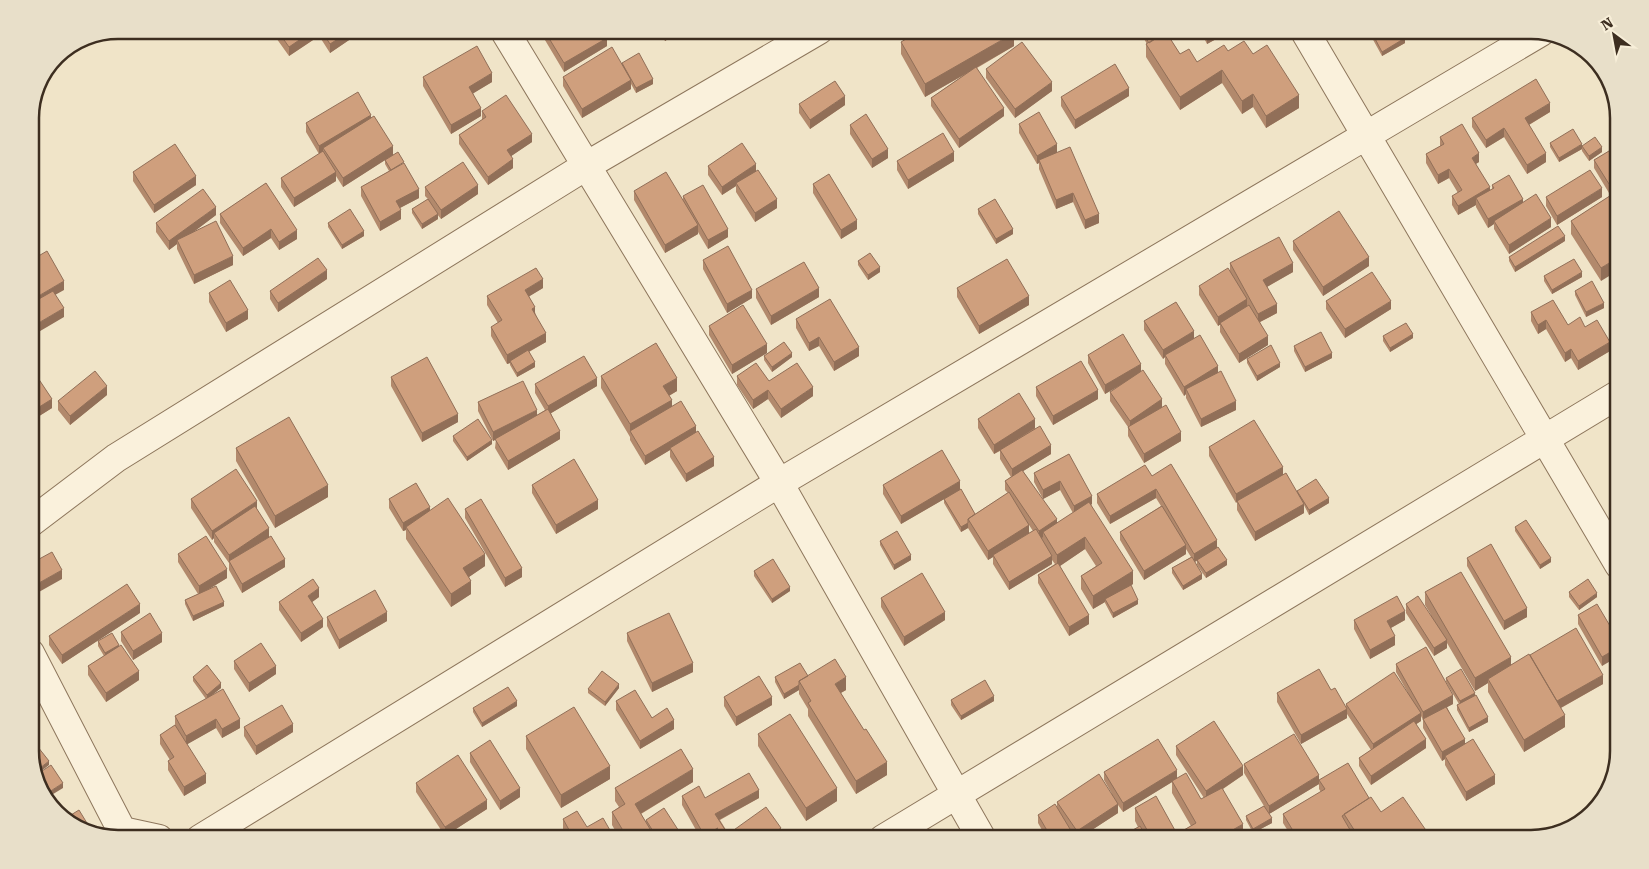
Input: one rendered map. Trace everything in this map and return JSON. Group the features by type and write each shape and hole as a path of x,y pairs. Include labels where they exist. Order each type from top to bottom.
{"street":[{"path":"509,39 779,483 977,830"},
{"path":"39,516 116,458 172,425 586,166 804,39"},
{"path":"1309,39 1610,551"},
{"path":"215,830 779,483 1368,137 1529,39"},
{"path":"898,830 1610,399"},
{"path":"39,670 121,830"}],"building":[{"path":"283,39 301,39 289,47"},
{"path":"327,39 338,39 330,44"},
{"path":"549,39 605,39 564,63"},
{"path":"906,39 1004,39 925,84 901,42"},
{"path":"1147,39 1155,39 1149,43"},
{"path":"1154,39 1170,39 1180,54 1189,49 1197,62 1224,45 1228,51 1244,41 1253,54 1267,45 1299,95 1266,116 1253,94 1242,101 1222,70 1180,97 1146,44"},
{"path":"1375,39 1403,39 1382,52"},
{"path":"1022,42 1052,82 1015,109 986,69"},
{"path":"477,46 492,73 469,87 481,108 451,125 423,77"},
{"path":"612,47 631,80 582,109 563,77"},
{"path":"639,53 653,79 636,88 622,63"},
{"path":"1115,64 1129,88 1075,120 1061,97"},
{"path":"976,67 1004,108 959,139 931,98"},
{"path":"1536,79 1550,103 1525,118 1546,153 1527,165 1504,128 1486,140 1472,118"},
{"path":"835,81 845,96 810,120 799,104"},
{"path":"358,92 371,115 319,146 306,123"},
{"path":"506,95 532,134 507,150 513,159 488,177 459,135 486,117 482,111"},
{"path":"1039,112 1057,144 1037,156 1019,124"},
{"path":"866,114 888,149 872,159 850,125"},
{"path":"374,116 393,146 343,178 323,148"},
{"path":"1462,124 1479,153 1472,158 1490,187 1458,206 1452,196 1462,190 1449,169 1438,175 1426,154 1444,144 1440,137"},
{"path":"1573,129 1582,144 1559,158 1550,143"},
{"path":"943,133 954,152 908,180 897,161"},
{"path":"1595,137 1602,147 1589,156 1582,146"},
{"path":"742,143 756,164 722,187 708,166"},
{"path":"175,144 196,176 154,205 133,172"},
{"path":"1070,147 1099,214 1085,220 1073,193 1056,200 1039,160"},
{"path":"1610,150 1610,183 1609,184 1594,160"},
{"path":"323,151 336,172 294,198 281,178"},
{"path":"398,152 404,162 391,170 385,160"},
{"path":"463,162 478,185 441,210 425,187"},
{"path":"404,163 419,189 396,201 401,210 380,222 361,187"},
{"path":"758,170 777,199 755,213 736,183"},
{"path":"1590,170 1602,188 1557,216 1546,197"},
{"path":"666,172 698,225 665,245 634,191"},
{"path":"829,174 857,220 841,230 813,184"},
{"path":"1509,175 1523,199 1488,219 1476,198 1494,188 1492,185"},
{"path":"266,183 297,230 279,242 271,229 243,248 220,214"},
{"path":"703,185 728,229 708,240 683,196"},
{"path":"203,189 216,207 169,241 156,223"},
{"path":"1536,194 1551,218 1509,245 1494,221"},
{"path":"1610,196 1610,262 1601,268 1571,221"},
{"path":"428,199 438,214 422,224 412,209"},
{"path":"995,199 1013,229 996,239 978,209"},
{"path":"350,209 364,231 342,245 328,223"},
{"path":"1339,211 1369,257 1323,287 1293,241"},
{"path":"216,221 233,256 194,275 177,240"},
{"path":"1558,226 1565,236 1515,267 1509,257"},
{"path":"1279,237 1293,263 1263,280 1277,304 1258,314 1230,263"},
{"path":"728,246 752,290 727,304 703,260"},
{"path":"47,251 64,281 39,296 39,256"},
{"path":"870,253 880,267 868,275 858,261"},
{"path":"318,258 327,270 278,303 270,291"},
{"path":"1007,259 1029,296 979,326 957,288"},
{"path":"1574,259 1582,272 1552,290 1544,276"},
{"path":"804,262 819,288 771,316 756,289"},
{"path":"536,268 543,279 525,290 535,307 532,309 546,333 507,355 491,327 502,320 487,296"},
{"path":"1228,268 1247,299 1218,317 1199,286"},
{"path":"1372,272 1391,301 1345,329 1326,301"},
{"path":"230,280 248,310 226,323 209,293"},
{"path":"1592,281 1604,303 1586,312 1575,291"},
{"path":"53,291 64,308 39,323 39,299"},
{"path":"830,299 859,347 834,362 819,337 809,343 796,319"},
{"path":"1553,300 1568,325 1580,317 1585,327 1597,320 1610,342 1578,361 1571,349 1565,353 1546,320 1538,325 1531,312"},
{"path":"1176,302 1194,331 1163,350 1144,321"},
{"path":"743,305 767,344 732,365 709,326"},
{"path":"1249,305 1268,336 1239,354 1220,323"},
{"path":"1406,323 1413,334 1390,348 1383,336"},
{"path":"1321,332 1332,353 1305,367 1294,346"},
{"path":"1123,334 1141,364 1105,385 1088,355"},
{"path":"1200,335 1218,366 1184,387 1165,355"},
{"path":"784,342 792,353 772,367 764,356"},
{"path":"656,343 677,378 663,386 672,400 630,424 601,376"},
{"path":"1271,345 1280,363 1257,376 1247,359"},
{"path":"528,350 535,362 517,373 510,361"},
{"path":"584,356 597,378 548,406 535,384"},
{"path":"427,357 458,414 422,433 391,377"},
{"path":"1081,361 1098,390 1053,416 1036,387"},
{"path":"756,363 769,381 797,363 813,387 781,409 768,390 753,400 737,376"},
{"path":"1143,370 1162,399 1130,421 1110,392"},
{"path":"95,371 107,386 70,416 58,401"},
{"path":"1221,371 1236,401 1201,419 1186,389"},
{"path":"39,380 52,399 39,407"},
{"path":"523,381 537,410 493,432 478,402"},
{"path":"1019,393 1035,419 994,445 978,419"},
{"path":"681,401 696,426 645,456 630,431"},
{"path":"1166,405 1181,432 1144,454 1128,427"},
{"path":"548,409 560,431 508,461 495,439"},
{"path":"289,417 328,485 275,516 236,448"},
{"path":"478,419 492,440 467,457 453,436"},
{"path":"1254,420 1283,467 1236,494 1209,447"},
{"path":"1040,426 1051,445 1012,469 1000,450"},
{"path":"698,431 714,457 686,474 670,448"},
{"path":"942,450 960,481 901,516 883,485"},
{"path":"1069,454 1092,496 1074,506 1060,481 1043,490 1034,473"},
{"path":"574,459 598,500 556,525 532,485"},
{"path":"1171,464 1217,540 1194,554 1156,489 1110,516 1097,494 1145,465 1152,476"},
{"path":"236,469 257,501 212,531 191,499"},
{"path":"1022,470 1057,519 1039,531 1005,481"},
{"path":"1286,473 1304,504 1255,532 1237,501"},
{"path":"1316,479 1329,498 1309,510 1297,491"},
{"path":"416,483 430,507 403,523 389,499"},
{"path":"961,489 975,514 968,519 968,523 961,527 944,499"},
{"path":"1009,492 1029,525 988,551 968,519"},
{"path":"448,498 485,554 463,568 471,581 451,594 406,527"},
{"path":"481,499 522,568 505,578 465,509"},
{"path":"1089,502 1133,571 1093,596 1081,576 1102,563 1085,537 1057,555 1043,532"},
{"path":"255,506 269,528 229,555 214,533"},
{"path":"1162,506 1186,545 1144,571 1120,532"},
{"path":"1526,520 1551,558 1540,565 1515,527"},
{"path":"1036,529 1052,556 1009,582 993,555"},
{"path":"897,531 911,555 894,565 880,541"},
{"path":"206,536 227,569 199,586 178,554"},
{"path":"271,536 285,559 242,584 229,561"},
{"path":"1491,544 1527,608 1504,621 1467,558"},
{"path":"1218,547 1227,560 1206,573 1197,560"},
{"path":"52,552 62,570 39,583 39,559"},
{"path":"1192,557 1202,574 1183,586 1172,568"},
{"path":"773,559 790,587 772,599 754,571"},
{"path":"1058,563 1089,615 1069,627 1038,575"},
{"path":"1461,572 1511,657 1475,678 1425,592"},
{"path":"922,573 945,612 904,637 881,598"},
{"path":"313,579 319,588 308,596 323,619 301,633 279,602"},
{"path":"1588,579 1597,593 1579,606 1569,592"},
{"path":"127,584 140,604 62,655 49,636"},
{"path":"1131,585 1138,600 1113,613 1105,599"},
{"path":"216,586 224,602 193,616 185,600"},
{"path":"375,590 387,612 339,640 327,617"},
{"path":"1397,596 1405,611 1387,621 1395,636 1370,650 1354,620"},
{"path":"1418,596 1447,640 1434,648 1406,604"},
{"path":"1597,604 1610,626 1610,652 1602,657 1578,615"},
{"path":"150,613 162,633 133,651 121,632"},
{"path":"669,613 693,663 652,683 627,633"},
{"path":"1576,628 1603,675 1557,701 1530,655"},
{"path":"112,633 119,645 105,653 98,641"},
{"path":"261,643 276,666 249,683 234,661"},
{"path":"121,645 139,671 106,693 88,666"},
{"path":"1426,647 1453,695 1423,712 1396,664"},
{"path":"1529,654 1565,715 1524,740 1488,679"},
{"path":"835,659 846,677 835,684 887,762 856,781 808,703 811,701 799,681"},
{"path":"800,663 808,676 799,681 799,685 784,694 775,677"},
{"path":"207,665 221,683 207,695 193,677"},
{"path":"1319,669 1331,690 1335,688 1347,709 1301,735 1277,693"},
{"path":"1461,669 1475,693 1460,701 1446,678"},
{"path":"602,671 619,684 605,702 588,689"},
{"path":"1394,672 1421,713 1373,744 1346,704"},
{"path":"759,676 772,697 736,717 724,697"},
{"path":"985,680 994,696 961,716 951,700"},
{"path":"508,687 517,701 482,723 473,708"},
{"path":"223,689 240,719 222,729 216,719 186,736 175,716"},
{"path":"635,690 652,718 667,708 674,720 640,741 616,701"},
{"path":"1476,695 1488,717 1469,728 1457,705"},
{"path":"282,705 293,724 256,746 244,727"},
{"path":"574,707 610,766 561,795 526,736"},
{"path":"1446,707 1465,739 1442,752 1423,719"},
{"path":"790,714 837,788 806,808 758,734"},
{"path":"1214,721 1243,766 1206,791 1176,746"},
{"path":"1414,721 1426,739 1371,776 1359,758"},
{"path":"175,725 206,774 184,787 168,761 174,757 160,735"},
{"path":"1294,734 1319,775 1269,806 1244,764"},
{"path":"1158,739 1177,770 1123,803 1104,772"},
{"path":"1473,739 1495,775 1466,792 1445,756"},
{"path":"490,740 520,788 500,801 470,753"},
{"path":"39,748 49,761 40,768"},
{"path":"681,749 693,769 635,804 651,830 623,830 612,812 625,804 615,788"},
{"path":"458,755 487,800 445,827 416,783"},
{"path":"1348,763 1369,798 1342,816 1350,830 1293,830 1283,814 1325,789 1319,780"},
{"path":"51,765 63,783 50,791 41,771"},
{"path":"749,773 759,790 715,814 725,830 715,830 718,828 714,830 701,830 682,796 699,786 705,798"},
{"path":"1186,773 1201,799 1222,788 1243,824 1233,830 1184,830 1196,823 1172,781"},
{"path":"1099,774 1118,804 1076,830 1057,802"},
{"path":"1156,796 1175,830 1147,830 1135,808"},
{"path":"1371,797 1381,812 1403,797 1426,830 1354,830 1344,814"},
{"path":"1055,804 1071,830 1047,830 1038,815"},
{"path":"1264,806 1272,818 1253,829 1246,816"},
{"path":"766,807 781,828 778,830 734,830"},
{"path":"664,808 678,830 652,830 646,820"},
{"path":"79,810 87,824 83,822 71,815"},
{"path":"577,811 587,827 603,818 610,830 569,830 563,819"},
{"path":"1140,826 1142,830 1133,830"}]}
